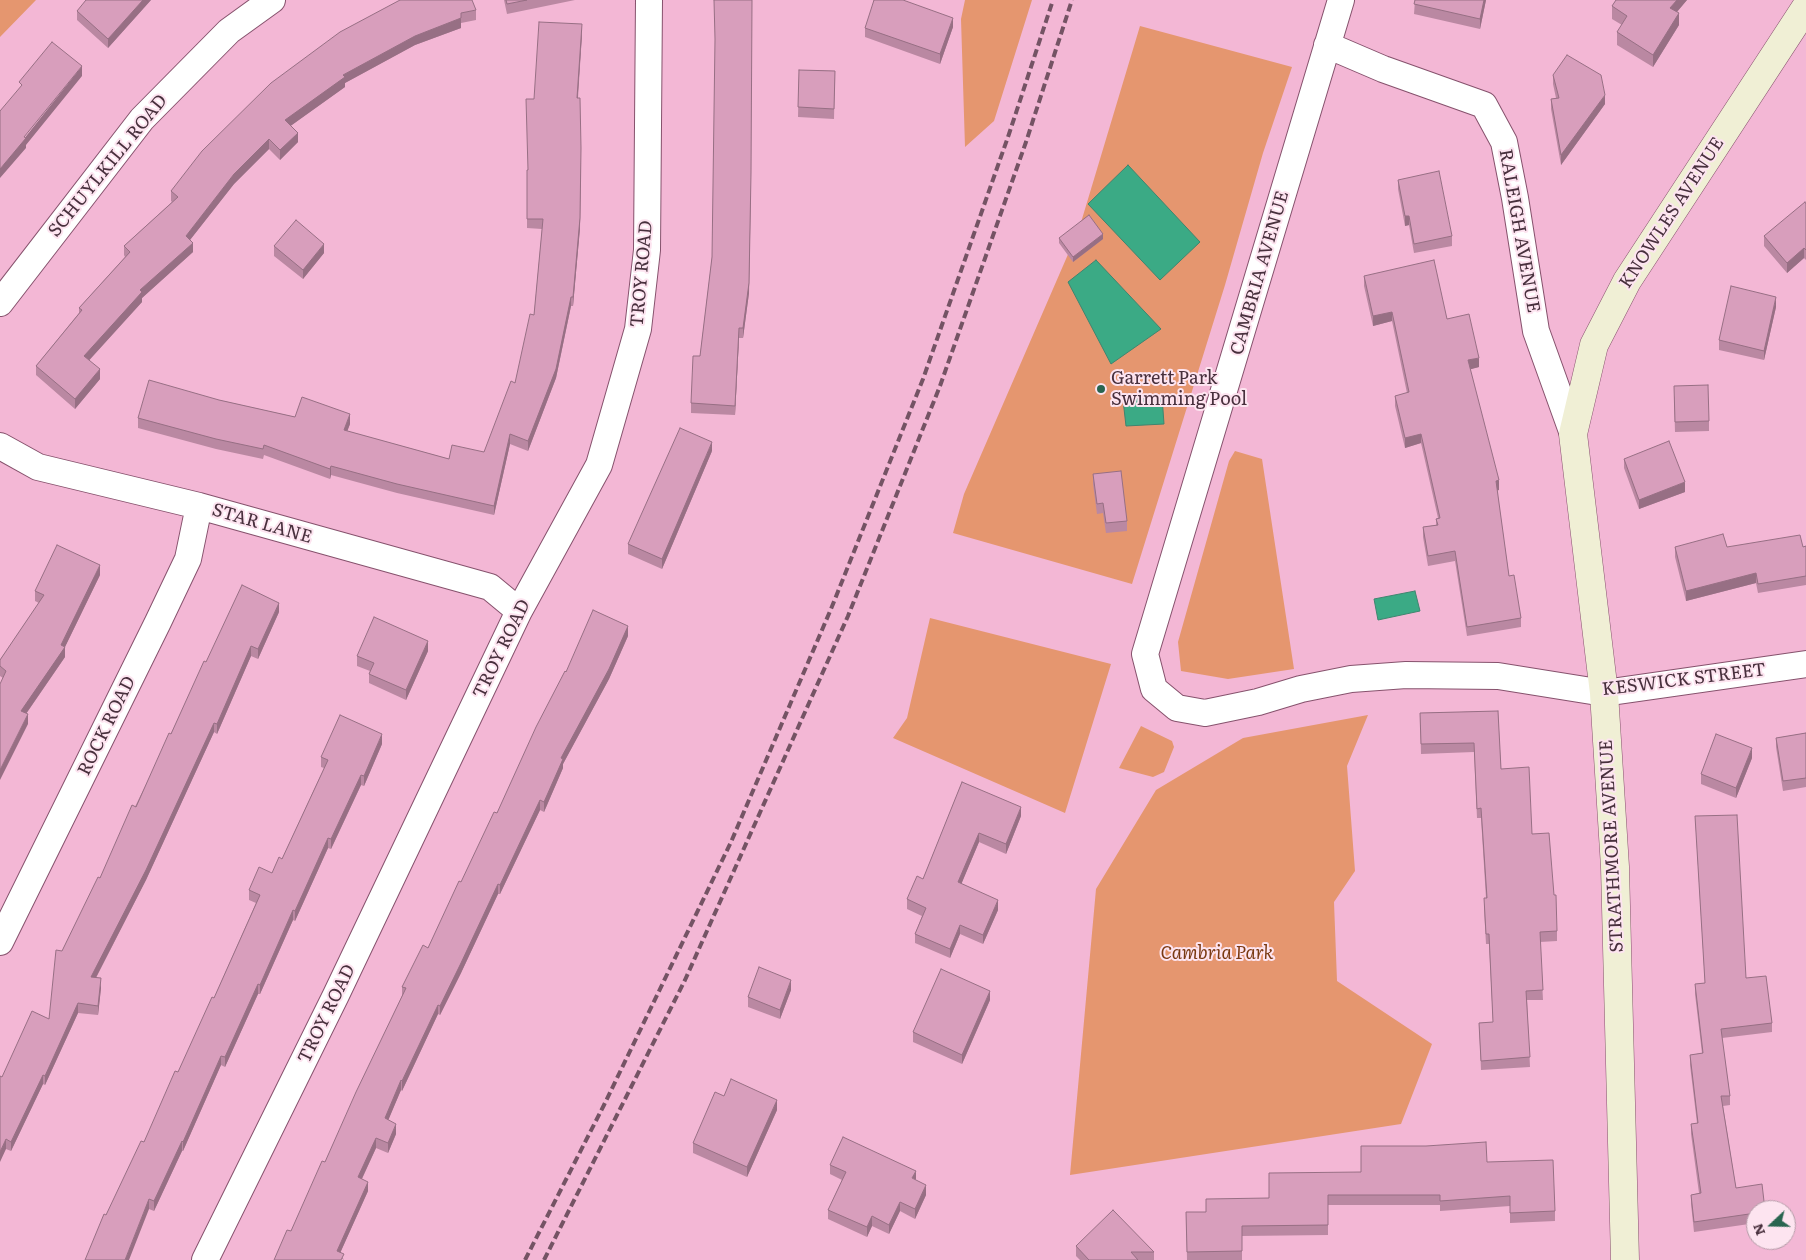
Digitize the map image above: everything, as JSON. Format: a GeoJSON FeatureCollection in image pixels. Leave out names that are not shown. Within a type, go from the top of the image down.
{"type":"FeatureCollection","features":[{"type":"Feature","properties":{"kind":"main road","name":"KNOWLES AVENUE"},"geometry":{"type":"LineString","coordinates":[[1573,434],[1594,345],[1627,281],[1806,7]]}},
{"type":"Feature","properties":{"kind":"main road","name":"STRATHMORE AVENUE"},"geometry":{"type":"LineString","coordinates":[[1573,434],[1604,693],[1615,867],[1625,1260]]}},
{"type":"Feature","properties":{"kind":"street","name":"SCHUYLKILL ROAD"},"geometry":{"type":"LineString","coordinates":[[0,303],[142,119],[229,31],[272,0]]}},
{"type":"Feature","properties":{"kind":"street","name":"TROY ROAD"},"geometry":{"type":"LineString","coordinates":[[205,1260],[336,995],[520,610],[599,465],[638,328],[648,250],[649,0]]}},
{"type":"Feature","properties":{"kind":"street","name":"CAMBRIA AVENUE"},"geometry":{"type":"LineString","coordinates":[[1154,689],[1145,654],[1341,0]]}},
{"type":"Feature","properties":{"kind":"street","name":"RALEIGH AVENUE"},"geometry":{"type":"LineString","coordinates":[[1327,46],[1383,69],[1484,105],[1504,142],[1536,331],[1573,434]]}},
{"type":"Feature","properties":{"kind":"street","name":"STAR LANE"},"geometry":{"type":"LineString","coordinates":[[0,446],[38,467],[198,506],[490,587],[520,610]]}},
{"type":"Feature","properties":{"kind":"street","name":"ROCK ROAD"},"geometry":{"type":"LineString","coordinates":[[0,942],[188,559],[198,506]]}},
{"type":"Feature","properties":{"kind":"street","name":"KESWICK STREET"},"geometry":{"type":"LineString","coordinates":[[1154,689],[1177,708],[1205,713],[1258,702],[1301,689],[1351,679],[1406,675],[1498,676],[1604,693],[1806,664]]}},
{"type":"Feature","properties":{"kind":"green space"},"geometry":{"type":"Polygon","coordinates":[[[0,0],[36,0],[0,37],[0,0]]]}},
{"type":"Feature","properties":{"kind":"green space"},"geometry":{"type":"Polygon","coordinates":[[[965,0],[1032,0],[994,121],[965,147],[961,19],[965,0]]]}},
{"type":"Feature","properties":{"kind":"green space","name":"Garrett Park Swimming Pool"},"geometry":{"type":"Polygon","coordinates":[[[1140,26],[1292,67],[1263,153],[1225,285],[1132,584],[953,533],[964,494],[1079,229],[1140,26]]]}},
{"type":"Feature","properties":{"kind":"green space"},"geometry":{"type":"Polygon","coordinates":[[[1235,451],[1262,459],[1294,669],[1228,679],[1181,671],[1178,642],[1229,461],[1235,451]]]}},
{"type":"Feature","properties":{"kind":"green space"},"geometry":{"type":"Polygon","coordinates":[[[930,618],[1111,664],[1065,813],[893,738],[907,718],[930,618]]]}},
{"type":"Feature","properties":{"kind":"green space","name":"Cambria Park"},"geometry":{"type":"Polygon","coordinates":[[[1368,715],[1347,766],[1355,871],[1334,902],[1337,981],[1432,1044],[1401,1124],[1070,1175],[1096,889],[1156,790],[1243,738],[1368,715]]]}},
{"type":"Feature","properties":{"kind":"green space"},"geometry":{"type":"Polygon","coordinates":[[[1141,726],[1172,741],[1174,747],[1164,772],[1153,777],[1119,768],[1141,726]]]}},
{"type":"Feature","properties":{"kind":"shaded area"},"geometry":{"type":"Polygon","coordinates":[[[1128,165],[1200,242],[1160,280],[1088,204],[1128,165]]]}},
{"type":"Feature","properties":{"kind":"shaded area"},"geometry":{"type":"Polygon","coordinates":[[[1096,260],[1161,329],[1111,364],[1068,282],[1096,260]]]}},
{"type":"Feature","properties":{"kind":"shaded area"},"geometry":{"type":"Polygon","coordinates":[[[1162,396],[1164,424],[1126,426],[1123,400],[1162,396]]]}},
{"type":"Feature","properties":{"kind":"shaded area"},"geometry":{"type":"Polygon","coordinates":[[[1415,591],[1420,611],[1378,620],[1374,599],[1415,591]]]}},
{"type":"Feature","properties":{"kind":"building"},"geometry":{"type":"Polygon","coordinates":[[[86,0],[143,0],[108,39],[77,11],[86,0]]]}},
{"type":"Feature","properties":{"kind":"building"},"geometry":{"type":"Polygon","coordinates":[[[400,0],[472,0],[476,10],[461,13],[461,18],[415,36],[343,75],[345,77],[285,120],[298,133],[280,150],[269,139],[234,174],[186,236],[193,243],[140,290],[142,292],[84,356],[100,369],[75,399],[36,366],[82,310],[79,308],[130,252],[124,246],[178,197],[171,191],[202,151],[271,83],[340,32],[400,0]]]}},
{"type":"Feature","properties":{"kind":"building"},"geometry":{"type":"Polygon","coordinates":[[[506,0],[527,0],[507,4],[506,0]]]}},
{"type":"Feature","properties":{"kind":"building"},"geometry":{"type":"Polygon","coordinates":[[[714,0],[752,0],[749,283],[743,328],[739,328],[735,406],[691,403],[693,356],[700,356],[712,257],[714,0]]]}},
{"type":"Feature","properties":{"kind":"building"},"geometry":{"type":"Polygon","coordinates":[[[874,0],[903,0],[953,18],[940,54],[865,28],[874,0]]]}},
{"type":"Feature","properties":{"kind":"building"},"geometry":{"type":"Polygon","coordinates":[[[1415,0],[1484,0],[1480,19],[1414,4],[1415,0]]]}},
{"type":"Feature","properties":{"kind":"building"},"geometry":{"type":"Polygon","coordinates":[[[1616,0],[1677,0],[1670,8],[1679,13],[1653,55],[1617,32],[1627,16],[1612,6],[1616,0]]]}},
{"type":"Feature","properties":{"kind":"building"},"geometry":{"type":"Polygon","coordinates":[[[539,22],[582,24],[577,98],[580,98],[580,218],[573,297],[571,297],[556,369],[528,441],[510,434],[494,506],[397,484],[331,466],[330,469],[264,445],[263,449],[216,439],[138,418],[149,380],[219,400],[295,417],[302,397],[350,414],[344,430],[449,459],[452,445],[484,452],[511,381],[515,383],[530,314],[534,315],[543,219],[527,219],[526,99],[534,99],[539,22]]]}},
{"type":"Feature","properties":{"kind":"building"},"geometry":{"type":"Polygon","coordinates":[[[52,42],[82,66],[0,169],[0,111],[22,85],[19,82],[52,42]]]}},
{"type":"Feature","properties":{"kind":"building"},"geometry":{"type":"Polygon","coordinates":[[[1567,55],[1601,75],[1605,95],[1561,155],[1551,99],[1559,98],[1553,75],[1567,55]]]}},
{"type":"Feature","properties":{"kind":"building"},"geometry":{"type":"Polygon","coordinates":[[[799,70],[835,71],[834,109],[798,107],[799,70]]]}},
{"type":"Feature","properties":{"kind":"building"},"geometry":{"type":"Polygon","coordinates":[[[1439,171],[1452,236],[1414,244],[1409,216],[1405,216],[1398,180],[1439,171]]]}},
{"type":"Feature","properties":{"kind":"building"},"geometry":{"type":"Polygon","coordinates":[[[1805,202],[1806,250],[1804,248],[1787,263],[1764,236],[1805,202]]]}},
{"type":"Feature","properties":{"kind":"building"},"geometry":{"type":"Polygon","coordinates":[[[1089,215],[1103,234],[1073,257],[1059,238],[1089,215]]]}},
{"type":"Feature","properties":{"kind":"building"},"geometry":{"type":"Polygon","coordinates":[[[296,220],[324,244],[303,270],[274,246],[296,220]]]}},
{"type":"Feature","properties":{"kind":"building"},"geometry":{"type":"Polygon","coordinates":[[[1434,260],[1447,319],[1469,314],[1479,358],[1468,360],[1499,480],[1496,481],[1509,576],[1514,575],[1521,618],[1467,627],[1455,551],[1428,556],[1423,527],[1438,525],[1436,519],[1440,518],[1421,434],[1405,438],[1395,396],[1409,392],[1392,312],[1373,316],[1364,276],[1434,260]]]}},
{"type":"Feature","properties":{"kind":"building"},"geometry":{"type":"Polygon","coordinates":[[[1731,286],[1776,297],[1764,351],[1719,340],[1731,286]]]}},
{"type":"Feature","properties":{"kind":"building"},"geometry":{"type":"Polygon","coordinates":[[[1708,385],[1709,421],[1675,422],[1674,386],[1708,385]]]}},
{"type":"Feature","properties":{"kind":"building"},"geometry":{"type":"Polygon","coordinates":[[[680,428],[712,442],[662,559],[628,544],[680,428]]]}},
{"type":"Feature","properties":{"kind":"building"},"geometry":{"type":"Polygon","coordinates":[[[1669,441],[1685,482],[1639,500],[1624,459],[1669,441]]]}},
{"type":"Feature","properties":{"kind":"building"},"geometry":{"type":"Polygon","coordinates":[[[1121,471],[1127,521],[1106,523],[1103,503],[1097,504],[1093,474],[1121,471]]]}},
{"type":"Feature","properties":{"kind":"building"},"geometry":{"type":"Polygon","coordinates":[[[1723,534],[1727,547],[1800,535],[1803,547],[1806,546],[1806,576],[1758,584],[1756,573],[1686,591],[1675,547],[1723,534]]]}},
{"type":"Feature","properties":{"kind":"building"},"geometry":{"type":"Polygon","coordinates":[[[57,545],[100,565],[61,645],[65,647],[21,711],[28,714],[0,770],[0,684],[6,671],[0,666],[0,660],[44,595],[35,591],[57,545]]]}},
{"type":"Feature","properties":{"kind":"building"},"geometry":{"type":"Polygon","coordinates":[[[242,585],[279,603],[258,649],[251,646],[217,724],[214,723],[146,870],[91,977],[101,978],[98,1006],[78,1003],[45,1076],[43,1075],[11,1142],[6,1139],[0,1152],[0,1076],[2,1077],[32,1011],[49,1019],[56,950],[62,951],[98,877],[100,878],[132,805],[136,807],[169,733],[171,734],[204,661],[206,662],[242,585]]]}},
{"type":"Feature","properties":{"kind":"building"},"geometry":{"type":"Polygon","coordinates":[[[593,610],[628,626],[609,669],[561,758],[563,759],[544,802],[540,800],[440,1006],[438,1005],[401,1080],[385,1118],[396,1124],[388,1143],[376,1138],[358,1177],[368,1182],[337,1251],[344,1254],[341,1260],[274,1260],[287,1230],[291,1231],[322,1161],[325,1162],[406,988],[402,987],[423,945],[428,948],[494,812],[497,813],[536,727],[566,672],[593,610]]]}},
{"type":"Feature","properties":{"kind":"building"},"geometry":{"type":"Polygon","coordinates":[[[374,617],[428,641],[406,690],[369,674],[374,663],[357,656],[374,617]]]}},
{"type":"Feature","properties":{"kind":"building"},"geometry":{"type":"Polygon","coordinates":[[[1498,711],[1501,769],[1529,767],[1532,834],[1549,833],[1554,895],[1556,895],[1557,931],[1540,932],[1543,990],[1526,991],[1530,1057],[1481,1061],[1479,1023],[1493,1022],[1489,934],[1486,934],[1484,898],[1487,898],[1481,808],[1477,809],[1474,743],[1421,744],[1420,713],[1498,711]]]}},
{"type":"Feature","properties":{"kind":"building"},"geometry":{"type":"Polygon","coordinates":[[[340,715],[382,734],[364,776],[361,775],[331,839],[328,838],[225,1057],[221,1056],[183,1142],[154,1201],[149,1199],[125,1260],[85,1260],[104,1214],[106,1215],[141,1141],[144,1142],[175,1071],[178,1072],[212,997],[214,998],[260,895],[249,890],[259,867],[272,873],[279,857],[282,859],[328,760],[321,757],[340,715]]]}},
{"type":"Feature","properties":{"kind":"building"},"geometry":{"type":"Polygon","coordinates":[[[1806,733],[1806,778],[1783,781],[1776,738],[1806,733]]]}},
{"type":"Feature","properties":{"kind":"building"},"geometry":{"type":"Polygon","coordinates":[[[1716,734],[1752,748],[1736,788],[1701,774],[1716,734]]]}},
{"type":"Feature","properties":{"kind":"building"},"geometry":{"type":"Polygon","coordinates":[[[962,782],[1021,807],[1006,844],[979,833],[958,882],[998,900],[983,935],[960,925],[950,949],[915,934],[926,908],[907,899],[917,876],[923,879],[962,782]]]}},
{"type":"Feature","properties":{"kind":"building"},"geometry":{"type":"Polygon","coordinates":[[[1737,815],[1746,978],[1766,976],[1772,1023],[1721,1029],[1730,1096],[1721,1096],[1736,1188],[1762,1184],[1764,1200],[1746,1200],[1746,1214],[1694,1222],[1691,1195],[1701,1193],[1691,1124],[1698,1123],[1690,1055],[1703,1053],[1695,984],[1705,983],[1695,816],[1737,815]]]}},
{"type":"Feature","properties":{"kind":"building"},"geometry":{"type":"Polygon","coordinates":[[[759,967],[791,980],[780,1010],[748,997],[759,967]]]}},
{"type":"Feature","properties":{"kind":"building"},"geometry":{"type":"Polygon","coordinates":[[[941,969],[990,991],[962,1055],[913,1032],[941,969]]]}},
{"type":"Feature","properties":{"kind":"building"},"geometry":{"type":"Polygon","coordinates":[[[731,1079],[777,1100],[747,1167],[693,1143],[715,1092],[724,1096],[731,1079]]]}},
{"type":"Feature","properties":{"kind":"building"},"geometry":{"type":"Polygon","coordinates":[[[843,1137],[916,1171],[912,1178],[926,1185],[915,1209],[900,1202],[889,1225],[872,1216],[867,1227],[828,1210],[846,1172],[830,1165],[843,1137]]]}},
{"type":"Feature","properties":{"kind":"building"},"geometry":{"type":"Polygon","coordinates":[[[1486,1142],[1487,1162],[1553,1160],[1555,1211],[1510,1213],[1510,1196],[1440,1201],[1440,1195],[1328,1195],[1328,1225],[1242,1226],[1242,1251],[1187,1252],[1186,1212],[1206,1212],[1206,1199],[1269,1198],[1269,1173],[1361,1172],[1361,1146],[1426,1146],[1486,1142]]]}},
{"type":"Feature","properties":{"kind":"building"},"geometry":{"type":"Polygon","coordinates":[[[1113,1210],[1154,1252],[1131,1252],[1138,1260],[1089,1260],[1076,1246],[1113,1210]]]}},
{"type":"Feature","properties":{"kind":"railway"},"geometry":{"type":"LineString","coordinates":[[525,1260],[604,1105],[731,842],[831,609],[923,379],[1009,134],[1053,0]]}},
{"type":"Feature","properties":{"kind":"railway"},"geometry":{"type":"LineString","coordinates":[[544,1260],[685,980],[848,616],[940,386],[1026,142],[1072,0]]}},
{"type":"Feature","properties":{"kind":"place","name":"Garrett Park Swimming Pool"},"geometry":{"type":"Point","coordinates":[1101,389]}}]}
